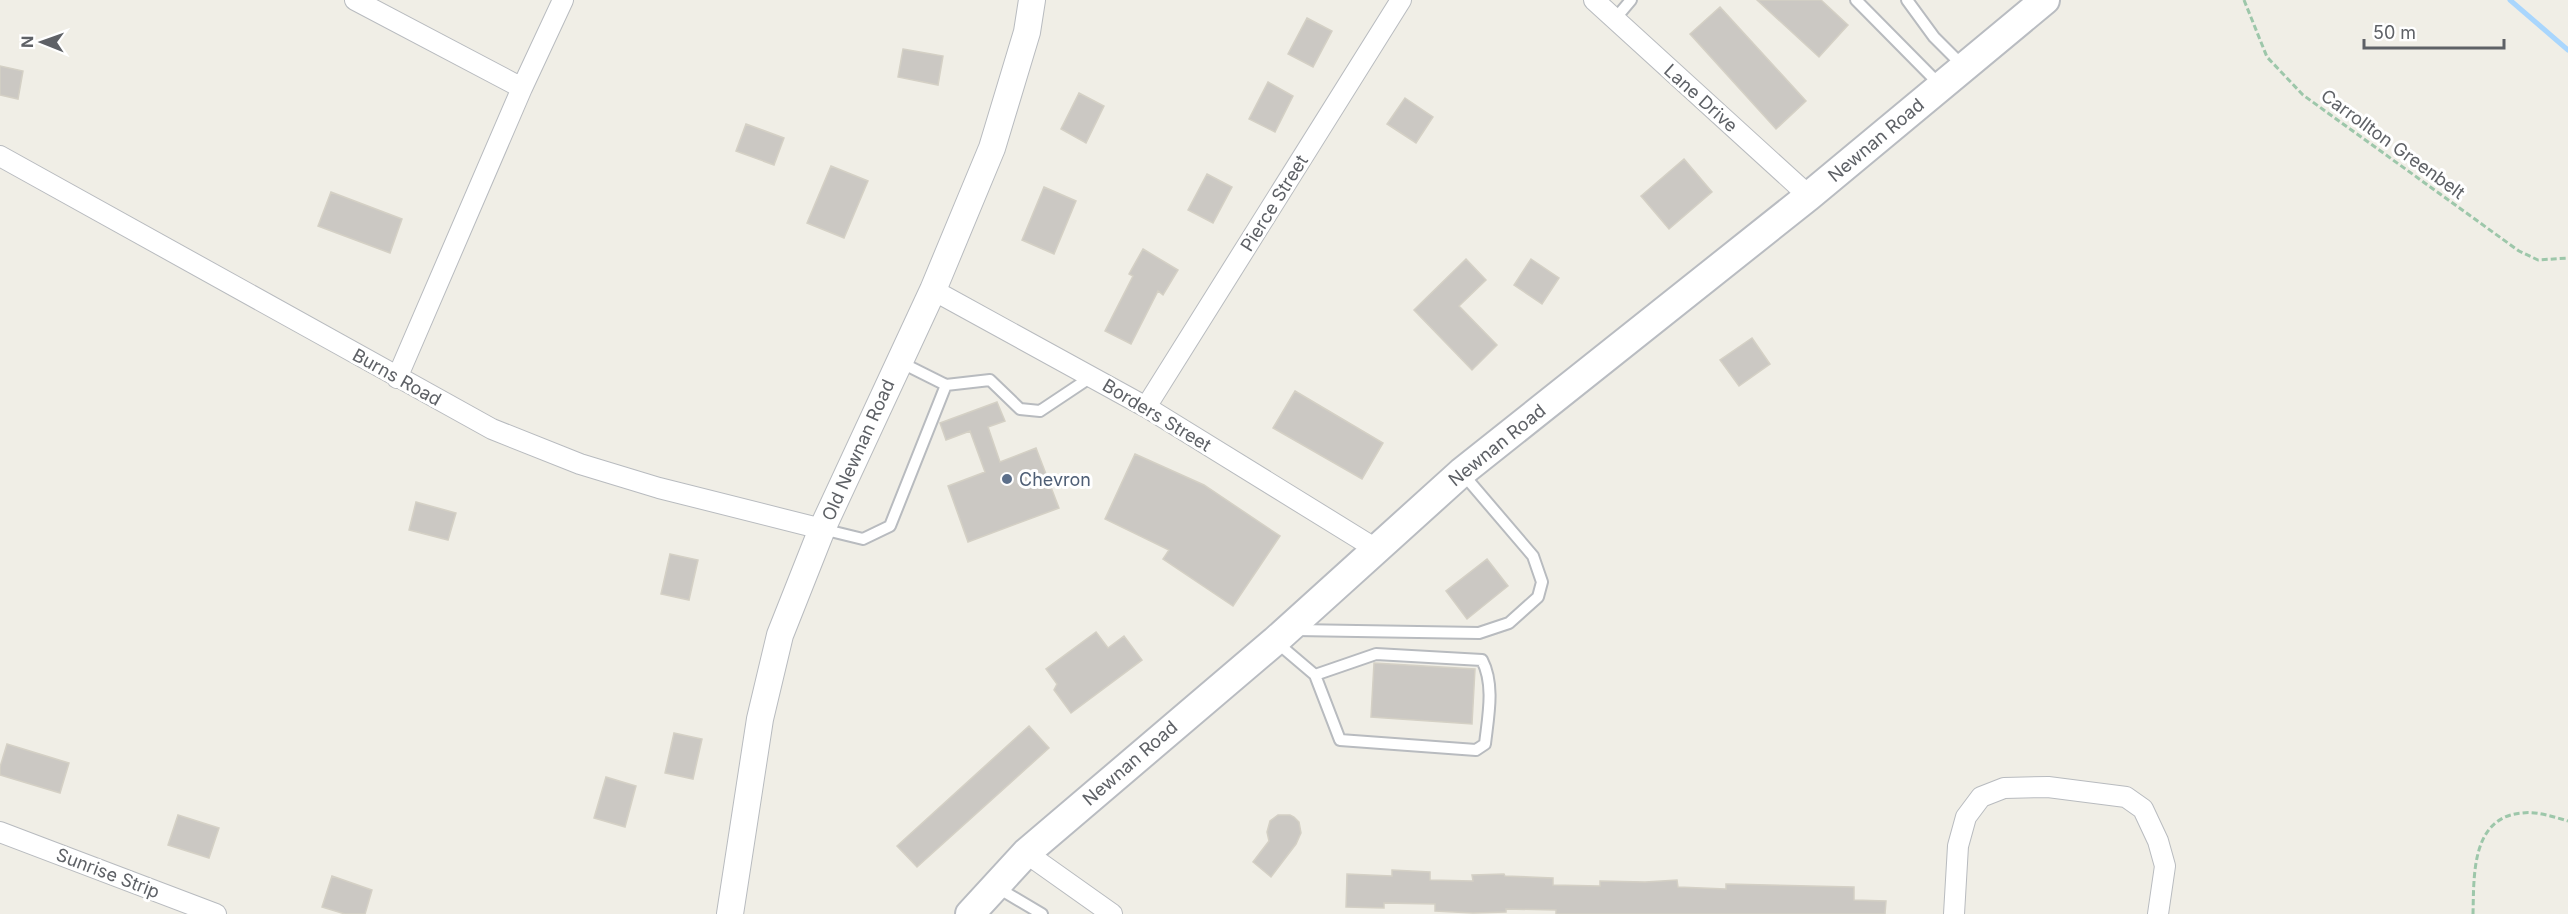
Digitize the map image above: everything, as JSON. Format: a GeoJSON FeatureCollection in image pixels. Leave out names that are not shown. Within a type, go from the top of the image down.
{"type":"FeatureCollection","features":[{"type":"Feature","properties":{"kind":"main road","name":"Newnan Road"},"geometry":{"type":"LineString","coordinates":[[970,914],[1026,853],[1281,635],[1461,472],[1809,196],[1964,68],[2035,3]]}},
{"type":"Feature","properties":{"kind":"street"},"geometry":{"type":"LineString","coordinates":[[356,0],[522,88]]}},
{"type":"Feature","properties":{"kind":"street"},"geometry":{"type":"LineString","coordinates":[[398,378],[522,88],[563,0]]}},
{"type":"Feature","properties":{"kind":"street","name":"Old Newnan Road"},"geometry":{"type":"LineString","coordinates":[[730,914],[760,719],[780,635],[822,529],[898,361],[933,290],[992,148],[1027,32],[1032,0]]}},
{"type":"Feature","properties":{"kind":"street","name":"Pierce Street"},"geometry":{"type":"LineString","coordinates":[[1146,407],[1401,0]]}},
{"type":"Feature","properties":{"kind":"street","name":"Lane Drive"},"geometry":{"type":"LineString","coordinates":[[1594,0],[1809,196]]}},
{"type":"Feature","properties":{"kind":"street","name":"Burns Road"},"geometry":{"type":"LineString","coordinates":[[0,156],[492,429],[580,464],[659,488],[822,529]]}},
{"type":"Feature","properties":{"kind":"street","name":"Borders Street"},"geometry":{"type":"LineString","coordinates":[[933,290],[1146,407],[1376,549]]}},
{"type":"Feature","properties":{"kind":"street"},"geometry":{"type":"LineString","coordinates":[[1954,914],[1958,846],[1966,817],[1981,797],[2004,788],[2048,787],[2126,797],[2143,809],[2158,841],[2165,866],[2158,914]]}},
{"type":"Feature","properties":{"kind":"street","name":"Sunrise Strip"},"geometry":{"type":"LineString","coordinates":[[0,832],[216,914]]}},
{"type":"Feature","properties":{"kind":"street"},"geometry":{"type":"LineString","coordinates":[[1026,853],[1089,900],[1112,914]]}},
{"type":"Feature","properties":{"kind":"lane"},"geometry":{"type":"LineString","coordinates":[[1615,19],[1631,0]]}},
{"type":"Feature","properties":{"kind":"lane"},"geometry":{"type":"LineString","coordinates":[[1856,0],[1941,86]]}},
{"type":"Feature","properties":{"kind":"lane"},"geometry":{"type":"LineString","coordinates":[[1907,0],[1934,37],[1964,68]]}},
{"type":"Feature","properties":{"kind":"lane"},"geometry":{"type":"LineString","coordinates":[[898,361],[946,384],[990,380],[1020,409],[1040,411],[1091,377]]}},
{"type":"Feature","properties":{"kind":"lane"},"geometry":{"type":"LineString","coordinates":[[822,529],[863,539],[890,526],[946,384]]}},
{"type":"Feature","properties":{"kind":"lane"},"geometry":{"type":"LineString","coordinates":[[1281,635],[1479,633],[1509,623],[1538,597],[1542,582],[1533,556],[1461,472]]}},
{"type":"Feature","properties":{"kind":"lane"},"geometry":{"type":"LineString","coordinates":[[1281,635],[1314,675],[1340,740],[1476,750],[1485,744],[1490,707],[1488,672],[1482,660],[1376,654],[1314,675]]}},
{"type":"Feature","properties":{"kind":"lane"},"geometry":{"type":"LineString","coordinates":[[995,886],[1042,914]]}},
{"type":"Feature","properties":{"kind":"path","name":"Carrollton Greenbelt"},"geometry":{"type":"LineString","coordinates":[[2244,0],[2267,57],[2303,95],[2519,251],[2538,260],[2568,258]]}},
{"type":"Feature","properties":{"kind":"path"},"geometry":{"type":"LineString","coordinates":[[2473,914],[2476,857],[2484,837],[2494,825],[2506,817],[2523,812],[2568,820]]}},
{"type":"Feature","properties":{"kind":"building"},"geometry":{"type":"Polygon","coordinates":[[[1757,0],[1821,0],[1848,25],[1819,57],[1757,0]]]}},
{"type":"Feature","properties":{"kind":"building"},"geometry":{"type":"Polygon","coordinates":[[[1720,7],[1806,101],[1776,129],[1690,34],[1720,7]]]}},
{"type":"Feature","properties":{"kind":"building"},"geometry":{"type":"Polygon","coordinates":[[[1307,18],[1332,31],[1313,67],[1288,54],[1307,18]]]}},
{"type":"Feature","properties":{"kind":"building"},"geometry":{"type":"Polygon","coordinates":[[[903,49],[943,56],[938,85],[898,77],[903,49]]]}},
{"type":"Feature","properties":{"kind":"building"},"geometry":{"type":"Polygon","coordinates":[[[0,66],[23,71],[18,99],[0,95],[0,66]]]}},
{"type":"Feature","properties":{"kind":"building"},"geometry":{"type":"Polygon","coordinates":[[[1268,82],[1293,96],[1275,132],[1249,119],[1268,82]]]}},
{"type":"Feature","properties":{"kind":"building"},"geometry":{"type":"Polygon","coordinates":[[[1079,93],[1104,106],[1086,143],[1061,129],[1079,93]]]}},
{"type":"Feature","properties":{"kind":"building"},"geometry":{"type":"Polygon","coordinates":[[[1405,98],[1433,117],[1416,143],[1387,124],[1405,98]]]}},
{"type":"Feature","properties":{"kind":"building"},"geometry":{"type":"Polygon","coordinates":[[[746,124],[784,138],[774,165],[736,151],[746,124]]]}},
{"type":"Feature","properties":{"kind":"building"},"geometry":{"type":"Polygon","coordinates":[[[1684,159],[1712,192],[1669,229],[1641,196],[1684,159]]]}},
{"type":"Feature","properties":{"kind":"building"},"geometry":{"type":"Polygon","coordinates":[[[831,166],[868,181],[844,238],[807,223],[831,166]]]}},
{"type":"Feature","properties":{"kind":"building"},"geometry":{"type":"Polygon","coordinates":[[[1207,174],[1232,187],[1213,223],[1188,210],[1207,174]]]}},
{"type":"Feature","properties":{"kind":"building"},"geometry":{"type":"Polygon","coordinates":[[[1044,187],[1076,201],[1054,254],[1022,240],[1044,187]]]}},
{"type":"Feature","properties":{"kind":"building"},"geometry":{"type":"Polygon","coordinates":[[[331,192],[402,219],[390,253],[318,226],[331,192]]]}},
{"type":"Feature","properties":{"kind":"building"},"geometry":{"type":"Polygon","coordinates":[[[1143,249],[1178,270],[1163,295],[1158,291],[1131,344],[1105,331],[1133,276],[1129,274],[1143,249]]]}},
{"type":"Feature","properties":{"kind":"building"},"geometry":{"type":"Polygon","coordinates":[[[1466,259],[1486,280],[1459,306],[1497,345],[1472,370],[1414,310],[1466,259]]]}},
{"type":"Feature","properties":{"kind":"building"},"geometry":{"type":"Polygon","coordinates":[[[1531,259],[1559,278],[1542,304],[1514,285],[1531,259]]]}},
{"type":"Feature","properties":{"kind":"building"},"geometry":{"type":"Polygon","coordinates":[[[1752,338],[1770,364],[1739,386],[1720,360],[1752,338]]]}},
{"type":"Feature","properties":{"kind":"building"},"geometry":{"type":"Polygon","coordinates":[[[1295,391],[1383,443],[1362,479],[1273,428],[1295,391]]]}},
{"type":"Feature","properties":{"kind":"building","name":"Chevron"},"geometry":{"type":"Polygon","coordinates":[[[997,402],[1005,421],[988,427],[1000,462],[1036,448],[1059,508],[968,542],[948,486],[985,472],[970,431],[946,440],[940,423],[997,402]]]}},
{"type":"Feature","properties":{"kind":"building"},"geometry":{"type":"Polygon","coordinates":[[[1135,454],[1204,485],[1280,536],[1233,606],[1163,559],[1169,550],[1105,519],[1135,454]]]}},
{"type":"Feature","properties":{"kind":"building"},"geometry":{"type":"Polygon","coordinates":[[[416,502],[456,513],[448,540],[409,530],[416,502]]]}},
{"type":"Feature","properties":{"kind":"building"},"geometry":{"type":"Polygon","coordinates":[[[670,554],[698,560],[689,600],[661,594],[670,554]]]}},
{"type":"Feature","properties":{"kind":"building"},"geometry":{"type":"Polygon","coordinates":[[[1487,559],[1508,586],[1467,619],[1446,591],[1487,559]]]}},
{"type":"Feature","properties":{"kind":"building"},"geometry":{"type":"Polygon","coordinates":[[[1096,632],[1108,648],[1124,636],[1142,660],[1071,713],[1054,690],[1057,684],[1046,669],[1096,632]]]}},
{"type":"Feature","properties":{"kind":"building"},"geometry":{"type":"Polygon","coordinates":[[[1374,663],[1475,669],[1472,724],[1371,717],[1374,663]]]}},
{"type":"Feature","properties":{"kind":"building"},"geometry":{"type":"Polygon","coordinates":[[[1029,726],[1049,748],[917,867],[897,846],[1029,726]]]}},
{"type":"Feature","properties":{"kind":"building"},"geometry":{"type":"Polygon","coordinates":[[[674,733],[702,739],[693,779],[665,773],[674,733]]]}},
{"type":"Feature","properties":{"kind":"building"},"geometry":{"type":"Polygon","coordinates":[[[7,744],[69,763],[60,793],[0,775],[7,744]]]}},
{"type":"Feature","properties":{"kind":"building"},"geometry":{"type":"Polygon","coordinates":[[[606,777],[636,786],[625,827],[594,818],[606,777]]]}},
{"type":"Feature","properties":{"kind":"building"},"geometry":{"type":"Polygon","coordinates":[[[178,815],[219,828],[209,858],[168,845],[178,815]]]}},
{"type":"Feature","properties":{"kind":"building"},"geometry":{"type":"Polygon","coordinates":[[[1278,815],[1294,817],[1299,822],[1301,833],[1296,844],[1271,877],[1253,862],[1269,841],[1267,832],[1270,821],[1278,815]]]}},
{"type":"Feature","properties":{"kind":"building"},"geometry":{"type":"Polygon","coordinates":[[[1392,870],[1430,872],[1430,880],[1473,881],[1472,875],[1504,874],[1505,876],[1553,878],[1553,885],[1600,886],[1600,881],[1677,880],[1678,887],[1726,889],[1726,884],[1854,887],[1854,900],[1886,901],[1885,914],[1556,914],[1556,910],[1506,909],[1506,912],[1473,913],[1435,911],[1435,904],[1384,903],[1384,908],[1346,907],[1347,874],[1392,876],[1392,870]]]}},
{"type":"Feature","properties":{"kind":"building"},"geometry":{"type":"Polygon","coordinates":[[[332,876],[372,890],[365,914],[345,914],[322,907],[332,876]]]}},
{"type":"Feature","properties":{"kind":"waterway"},"geometry":{"type":"LineString","coordinates":[[2510,0],[2568,50]]}},
{"type":"Feature","properties":{"kind":"place","name":"Chevron"},"geometry":{"type":"Point","coordinates":[1007,479]}}]}
